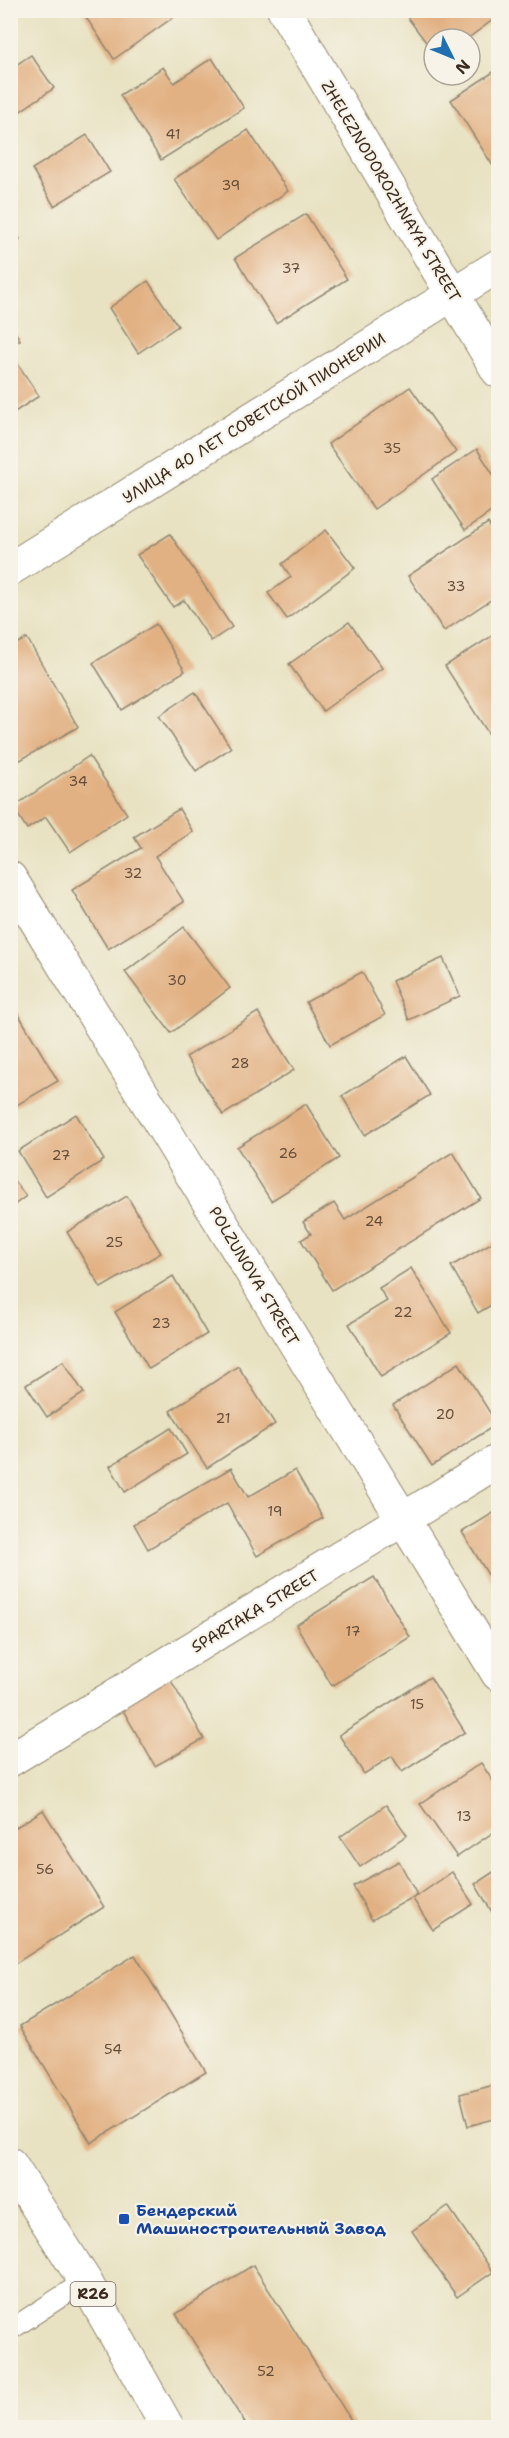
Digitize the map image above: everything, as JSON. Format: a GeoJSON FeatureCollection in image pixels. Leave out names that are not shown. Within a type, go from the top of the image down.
{"type":"FeatureCollection","features":[{"type":"Feature","properties":{"kind":"street","name":"ZHELEZNODOROZHNAYA STREET"},"geometry":{"type":"LineString","coordinates":[[284,10],[498,371]]}},
{"type":"Feature","properties":{"kind":"street","name":"УЛИЦА 40 ЛЕТ СОВЕТСКОЙ ПИОНЕРИИ"},"geometry":{"type":"LineString","coordinates":[[10,569],[498,266]]}},
{"type":"Feature","properties":{"kind":"street","name":"POLZUNOVA STREET"},"geometry":{"type":"LineString","coordinates":[[10,878],[498,1674]]}},
{"type":"Feature","properties":{"kind":"street","name":"SPARTAKA STREET"},"geometry":{"type":"LineString","coordinates":[[10,1760],[498,1461]]}},
{"type":"Feature","properties":{"kind":"street","name":"R26"},"geometry":{"type":"LineString","coordinates":[[10,2164],[85,2281],[168,2427]]}},
{"type":"Feature","properties":{"kind":"lane"},"geometry":{"type":"LineString","coordinates":[[10,2330],[85,2281]]}},
{"type":"Feature","properties":{"kind":"building"},"geometry":{"type":"Polygon","coordinates":[[[81,10],[171,10],[175,16],[114,59],[81,10]]]}},
{"type":"Feature","properties":{"kind":"building"},"geometry":{"type":"Polygon","coordinates":[[[402,10],[494,10],[498,16],[482,28],[422,27],[422,37],[402,10]]]}},
{"type":"Feature","properties":{"kind":"building"},"geometry":{"type":"Polygon","coordinates":[[[31,55],[54,88],[10,118],[10,69],[31,55]]]}},
{"type":"Feature","properties":{"kind":"building"},"geometry":{"type":"Polygon","coordinates":[[[212,58],[244,108],[161,160],[120,95],[163,67],[174,83],[212,58]]]}},
{"type":"Feature","properties":{"kind":"building"},"geometry":{"type":"Polygon","coordinates":[[[498,69],[498,162],[493,166],[451,100],[471,87],[482,87],[482,80],[498,69]]]}},
{"type":"Feature","properties":{"kind":"building"},"geometry":{"type":"Polygon","coordinates":[[[248,130],[288,191],[216,240],[174,179],[248,130]]]}},
{"type":"Feature","properties":{"kind":"building"},"geometry":{"type":"Polygon","coordinates":[[[87,135],[110,172],[54,206],[32,169],[87,135]]]}},
{"type":"Feature","properties":{"kind":"building"},"geometry":{"type":"Polygon","coordinates":[[[306,214],[347,279],[276,323],[235,258],[306,214]]]}},
{"type":"Feature","properties":{"kind":"building"},"geometry":{"type":"Polygon","coordinates":[[[10,225],[20,239],[10,245],[10,225]]]}},
{"type":"Feature","properties":{"kind":"building"},"geometry":{"type":"Polygon","coordinates":[[[148,281],[178,326],[138,353],[109,308],[148,281]]]}},
{"type":"Feature","properties":{"kind":"building"},"geometry":{"type":"Polygon","coordinates":[[[10,324],[20,340],[10,346],[10,324]]]}},
{"type":"Feature","properties":{"kind":"building"},"geometry":{"type":"Polygon","coordinates":[[[13,357],[39,396],[10,415],[10,359],[13,357]]]}},
{"type":"Feature","properties":{"kind":"building"},"geometry":{"type":"Polygon","coordinates":[[[410,387],[456,452],[374,509],[328,444],[410,387]]]}},
{"type":"Feature","properties":{"kind":"building"},"geometry":{"type":"Polygon","coordinates":[[[477,449],[498,482],[498,507],[465,530],[432,479],[477,449]]]}},
{"type":"Feature","properties":{"kind":"building"},"geometry":{"type":"Polygon","coordinates":[[[488,523],[498,539],[498,595],[444,631],[408,576],[488,523]]]}},
{"type":"Feature","properties":{"kind":"building"},"geometry":{"type":"Polygon","coordinates":[[[326,530],[355,568],[287,619],[268,593],[291,577],[282,564],[326,530]]]}},
{"type":"Feature","properties":{"kind":"building"},"geometry":{"type":"Polygon","coordinates":[[[170,534],[232,627],[211,641],[184,600],[173,607],[137,555],[170,534]]]}},
{"type":"Feature","properties":{"kind":"building"},"geometry":{"type":"Polygon","coordinates":[[[349,622],[382,668],[323,711],[289,664],[349,622]]]}},
{"type":"Feature","properties":{"kind":"building"},"geometry":{"type":"Polygon","coordinates":[[[156,624],[185,671],[122,710],[93,663],[156,624]]]}},
{"type":"Feature","properties":{"kind":"building"},"geometry":{"type":"Polygon","coordinates":[[[498,632],[498,726],[488,733],[445,666],[498,632]]]}},
{"type":"Feature","properties":{"kind":"building"},"geometry":{"type":"Polygon","coordinates":[[[27,638],[78,727],[10,766],[10,647],[27,638]]]}},
{"type":"Feature","properties":{"kind":"building"},"geometry":{"type":"Polygon","coordinates":[[[195,692],[231,748],[196,771],[159,716],[195,692]]]}},
{"type":"Feature","properties":{"kind":"building"},"geometry":{"type":"Polygon","coordinates":[[[89,756],[127,814],[70,852],[46,817],[27,829],[13,807],[89,756]]]}},
{"type":"Feature","properties":{"kind":"building"},"geometry":{"type":"Polygon","coordinates":[[[179,809],[193,832],[155,856],[184,902],[108,949],[72,890],[141,848],[134,837],[179,809]]]}},
{"type":"Feature","properties":{"kind":"building"},"geometry":{"type":"Polygon","coordinates":[[[184,927],[230,988],[171,1033],[125,972],[184,927]]]}},
{"type":"Feature","properties":{"kind":"building"},"geometry":{"type":"Polygon","coordinates":[[[443,958],[460,996],[409,1020],[392,981],[443,958]]]}},
{"type":"Feature","properties":{"kind":"building"},"geometry":{"type":"Polygon","coordinates":[[[362,972],[385,1015],[330,1045],[306,1002],[362,972]]]}},
{"type":"Feature","properties":{"kind":"building"},"geometry":{"type":"Polygon","coordinates":[[[16,1010],[58,1081],[10,1109],[10,1013],[16,1010]]]}},
{"type":"Feature","properties":{"kind":"building"},"geometry":{"type":"Polygon","coordinates":[[[258,1012],[294,1070],[223,1115],[186,1057],[258,1012]]]}},
{"type":"Feature","properties":{"kind":"building"},"geometry":{"type":"Polygon","coordinates":[[[406,1056],[430,1095],[365,1135],[342,1096],[406,1056]]]}},
{"type":"Feature","properties":{"kind":"building"},"geometry":{"type":"Polygon","coordinates":[[[306,1104],[339,1158],[271,1201],[237,1147],[306,1104]]]}},
{"type":"Feature","properties":{"kind":"building"},"geometry":{"type":"Polygon","coordinates":[[[76,1114],[104,1160],[46,1197],[18,1151],[76,1114]]]}},
{"type":"Feature","properties":{"kind":"building"},"geometry":{"type":"Polygon","coordinates":[[[453,1152],[481,1198],[332,1290],[301,1240],[311,1234],[303,1222],[334,1203],[345,1220],[453,1152]]]}},
{"type":"Feature","properties":{"kind":"building"},"geometry":{"type":"Polygon","coordinates":[[[10,1176],[26,1196],[10,1208],[10,1176]]]}},
{"type":"Feature","properties":{"kind":"building"},"geometry":{"type":"Polygon","coordinates":[[[127,1196],[161,1253],[101,1288],[67,1232],[127,1196]]]}},
{"type":"Feature","properties":{"kind":"building"},"geometry":{"type":"Polygon","coordinates":[[[498,1239],[498,1301],[478,1313],[451,1266],[498,1239]]]}},
{"type":"Feature","properties":{"kind":"building"},"geometry":{"type":"Polygon","coordinates":[[[411,1268],[451,1333],[381,1377],[349,1324],[387,1301],[379,1288],[411,1268]]]}},
{"type":"Feature","properties":{"kind":"building"},"geometry":{"type":"Polygon","coordinates":[[[173,1276],[207,1334],[149,1369],[115,1312],[173,1276]]]}},
{"type":"Feature","properties":{"kind":"building"},"geometry":{"type":"Polygon","coordinates":[[[63,1361],[84,1393],[47,1417],[26,1385],[63,1361]]]}},
{"type":"Feature","properties":{"kind":"building"},"geometry":{"type":"Polygon","coordinates":[[[459,1363],[497,1424],[432,1466],[393,1405],[459,1363]]]}},
{"type":"Feature","properties":{"kind":"building"},"geometry":{"type":"Polygon","coordinates":[[[238,1366],[275,1424],[207,1468],[170,1411],[238,1366]]]}},
{"type":"Feature","properties":{"kind":"building"},"geometry":{"type":"Polygon","coordinates":[[[171,1428],[187,1454],[125,1492],[110,1466],[171,1428]]]}},
{"type":"Feature","properties":{"kind":"building"},"geometry":{"type":"Polygon","coordinates":[[[231,1468],[248,1497],[295,1470],[323,1518],[257,1556],[227,1503],[148,1549],[134,1524],[231,1468]]]}},
{"type":"Feature","properties":{"kind":"building"},"geometry":{"type":"Polygon","coordinates":[[[498,1510],[498,1591],[462,1532],[498,1510]]]}},
{"type":"Feature","properties":{"kind":"building"},"geometry":{"type":"Polygon","coordinates":[[[374,1577],[410,1637],[332,1686],[296,1625],[374,1577]]]}},
{"type":"Feature","properties":{"kind":"building"},"geometry":{"type":"Polygon","coordinates":[[[165,1670],[204,1739],[155,1766],[116,1698],[165,1670]]]}},
{"type":"Feature","properties":{"kind":"building"},"geometry":{"type":"Polygon","coordinates":[[[430,1677],[465,1732],[402,1772],[392,1756],[364,1774],[339,1735],[430,1677]]]}},
{"type":"Feature","properties":{"kind":"building"},"geometry":{"type":"Polygon","coordinates":[[[481,1763],[498,1789],[498,1829],[457,1857],[420,1804],[481,1763]]]}},
{"type":"Feature","properties":{"kind":"building"},"geometry":{"type":"Polygon","coordinates":[[[386,1805],[407,1835],[360,1867],[340,1837],[386,1805]]]}},
{"type":"Feature","properties":{"kind":"building"},"geometry":{"type":"Polygon","coordinates":[[[43,1810],[104,1907],[10,1967],[10,1831],[43,1810]]]}},
{"type":"Feature","properties":{"kind":"building"},"geometry":{"type":"Polygon","coordinates":[[[399,1861],[417,1895],[372,1920],[353,1886],[399,1861]]]}},
{"type":"Feature","properties":{"kind":"building"},"geometry":{"type":"Polygon","coordinates":[[[498,1869],[498,1922],[475,1884],[498,1869]]]}},
{"type":"Feature","properties":{"kind":"building"},"geometry":{"type":"Polygon","coordinates":[[[452,1872],[473,1904],[433,1930],[413,1899],[452,1872]]]}},
{"type":"Feature","properties":{"kind":"building"},"geometry":{"type":"Polygon","coordinates":[[[135,1955],[206,2072],[91,2143],[20,2026],[135,1955]]]}},
{"type":"Feature","properties":{"kind":"building"},"geometry":{"type":"Polygon","coordinates":[[[498,2084],[498,2118],[468,2126],[460,2094],[498,2084]]]}},
{"type":"Feature","properties":{"kind":"building"},"geometry":{"type":"Polygon","coordinates":[[[448,2206],[493,2272],[457,2297],[412,2231],[448,2206]]]}},
{"type":"Feature","properties":{"kind":"building"},"geometry":{"type":"Polygon","coordinates":[[[253,2265],[356,2428],[248,2428],[176,2314],[253,2265]]]}},
{"type":"Feature","properties":{"kind":"place","name":"Бендерский Машиностроительный Завод"},"geometry":{"type":"Point","coordinates":[124,2219]}}]}
